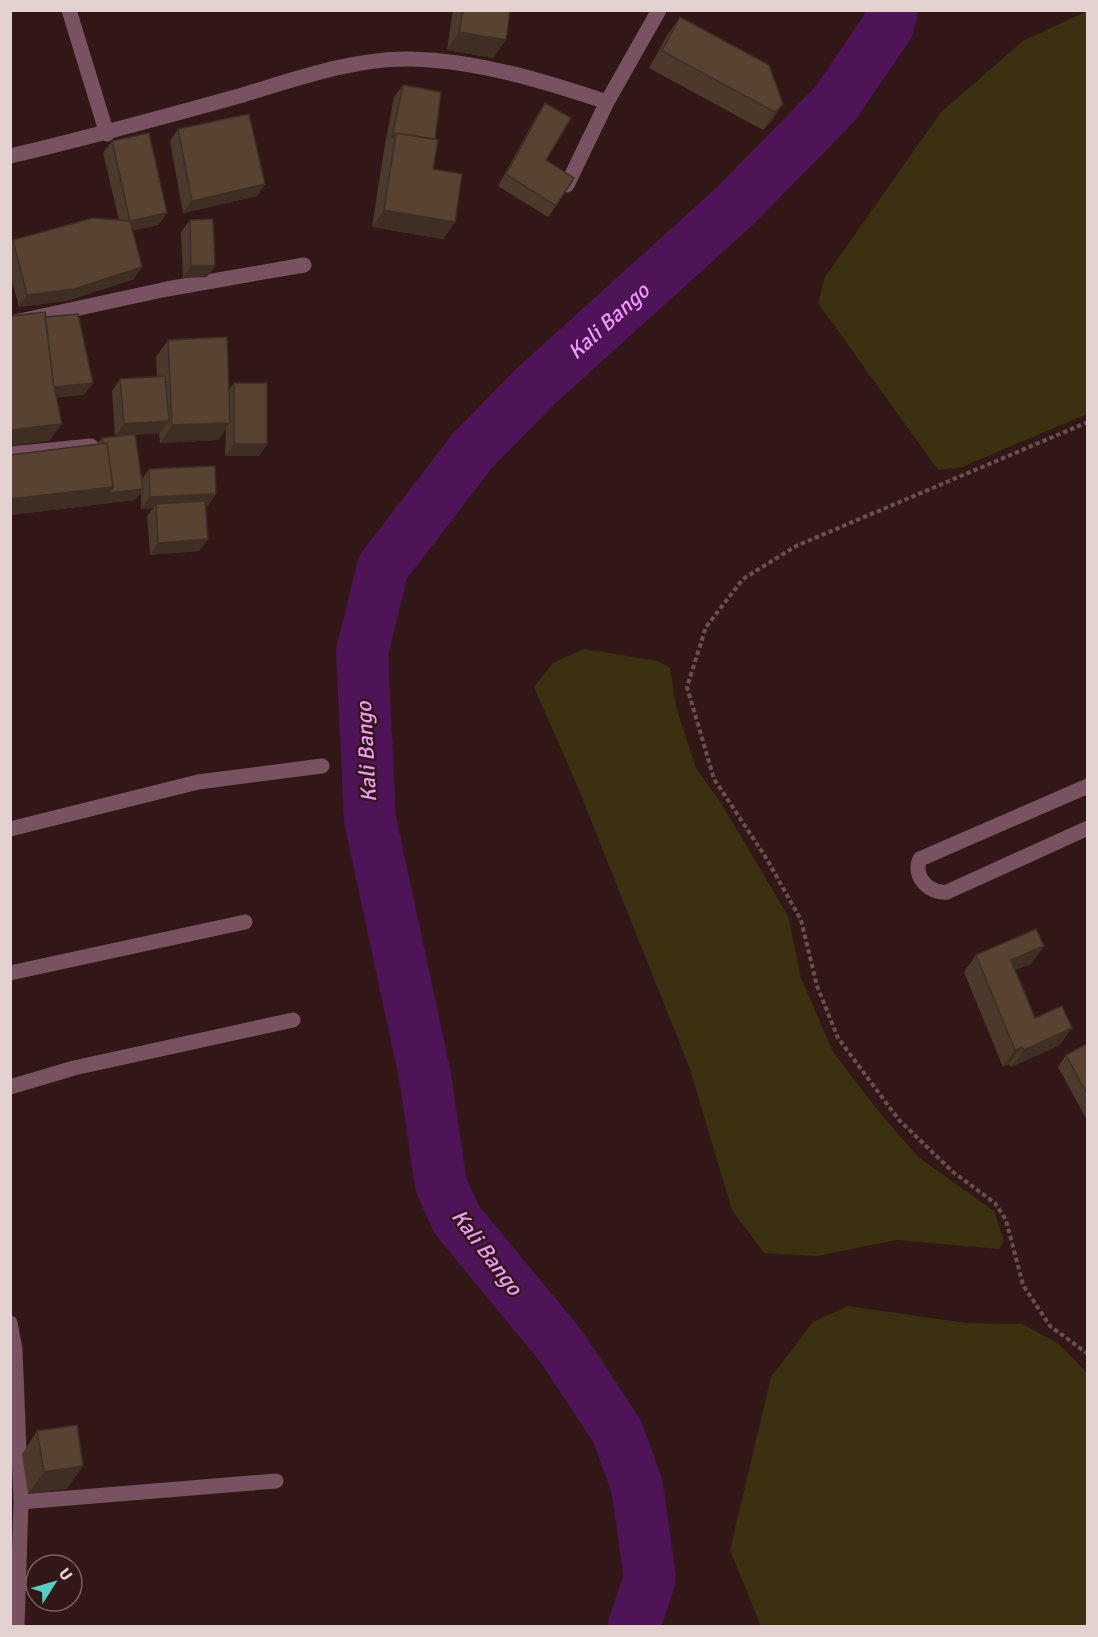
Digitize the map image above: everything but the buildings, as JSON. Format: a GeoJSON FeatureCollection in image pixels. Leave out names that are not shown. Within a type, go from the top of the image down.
{"type":"FeatureCollection","features":[{"type":"Feature","properties":{"kind":"street"},"geometry":{"type":"LineString","coordinates":[[69,10],[107,134]]}},
{"type":"Feature","properties":{"kind":"street"},"geometry":{"type":"LineString","coordinates":[[567,185],[607,102],[659,10]]}},
{"type":"Feature","properties":{"kind":"street"},"geometry":{"type":"LineString","coordinates":[[10,156],[107,134],[348,66],[410,58],[476,64],[547,82],[607,102]]}},
{"type":"Feature","properties":{"kind":"street"},"geometry":{"type":"LineString","coordinates":[[10,323],[167,289],[304,265]]}},
{"type":"Feature","properties":{"kind":"street"},"geometry":{"type":"LineString","coordinates":[[10,454],[100,445]]}},
{"type":"Feature","properties":{"kind":"street"},"geometry":{"type":"LineString","coordinates":[[10,829],[198,782],[322,766]]}},
{"type":"Feature","properties":{"kind":"street"},"geometry":{"type":"LineString","coordinates":[[1088,786],[920,859],[918,870],[923,883],[930,889],[947,892],[1088,828]]}},
{"type":"Feature","properties":{"kind":"street"},"geometry":{"type":"LineString","coordinates":[[10,973],[245,922]]}},
{"type":"Feature","properties":{"kind":"street"},"geometry":{"type":"LineString","coordinates":[[10,1087],[74,1068],[293,1020]]}},
{"type":"Feature","properties":{"kind":"street"},"geometry":{"type":"LineString","coordinates":[[10,1323],[15,1349],[21,1502],[17,1626]]}},
{"type":"Feature","properties":{"kind":"street"},"geometry":{"type":"LineString","coordinates":[[21,1502],[276,1481]]}},
{"type":"Feature","properties":{"kind":"path"},"geometry":{"type":"LineString","coordinates":[[1088,422],[796,546],[743,579],[706,627],[687,687],[714,779],[765,856],[801,920],[817,986],[838,1038],[898,1120],[953,1172],[995,1203],[1006,1220],[1023,1286],[1050,1326],[1088,1354]]}},
{"type":"Feature","properties":{"kind":"shaded area"},"geometry":{"type":"Polygon","coordinates":[[[1087,11],[1087,414],[962,467],[938,470],[818,303],[825,277],[941,112],[1023,41],[1087,11]]]}},
{"type":"Feature","properties":{"kind":"shaded area"},"geometry":{"type":"Polygon","coordinates":[[[584,649],[658,661],[670,668],[676,707],[696,768],[721,803],[788,916],[801,978],[833,1052],[880,1113],[918,1157],[994,1211],[1004,1241],[999,1249],[896,1240],[817,1256],[764,1253],[732,1210],[690,1069],[577,785],[534,687],[553,663],[584,649]]]}},
{"type":"Feature","properties":{"kind":"shaded area"},"geometry":{"type":"Polygon","coordinates":[[[848,1306],[966,1323],[1022,1324],[1059,1344],[1087,1373],[1087,1626],[761,1626],[730,1550],[771,1377],[813,1322],[848,1306]]]}},
{"type":"Feature","properties":{"kind":"waterway","name":"Kali Bango"},"geometry":{"type":"LineString","coordinates":[[634,1626],[650,1578],[637,1486],[617,1431],[561,1346],[457,1220],[441,1185],[425,1076],[370,819],[362,652],[383,567],[473,450],[537,385],[736,205],[835,104],[888,26],[892,10]]}}]}
